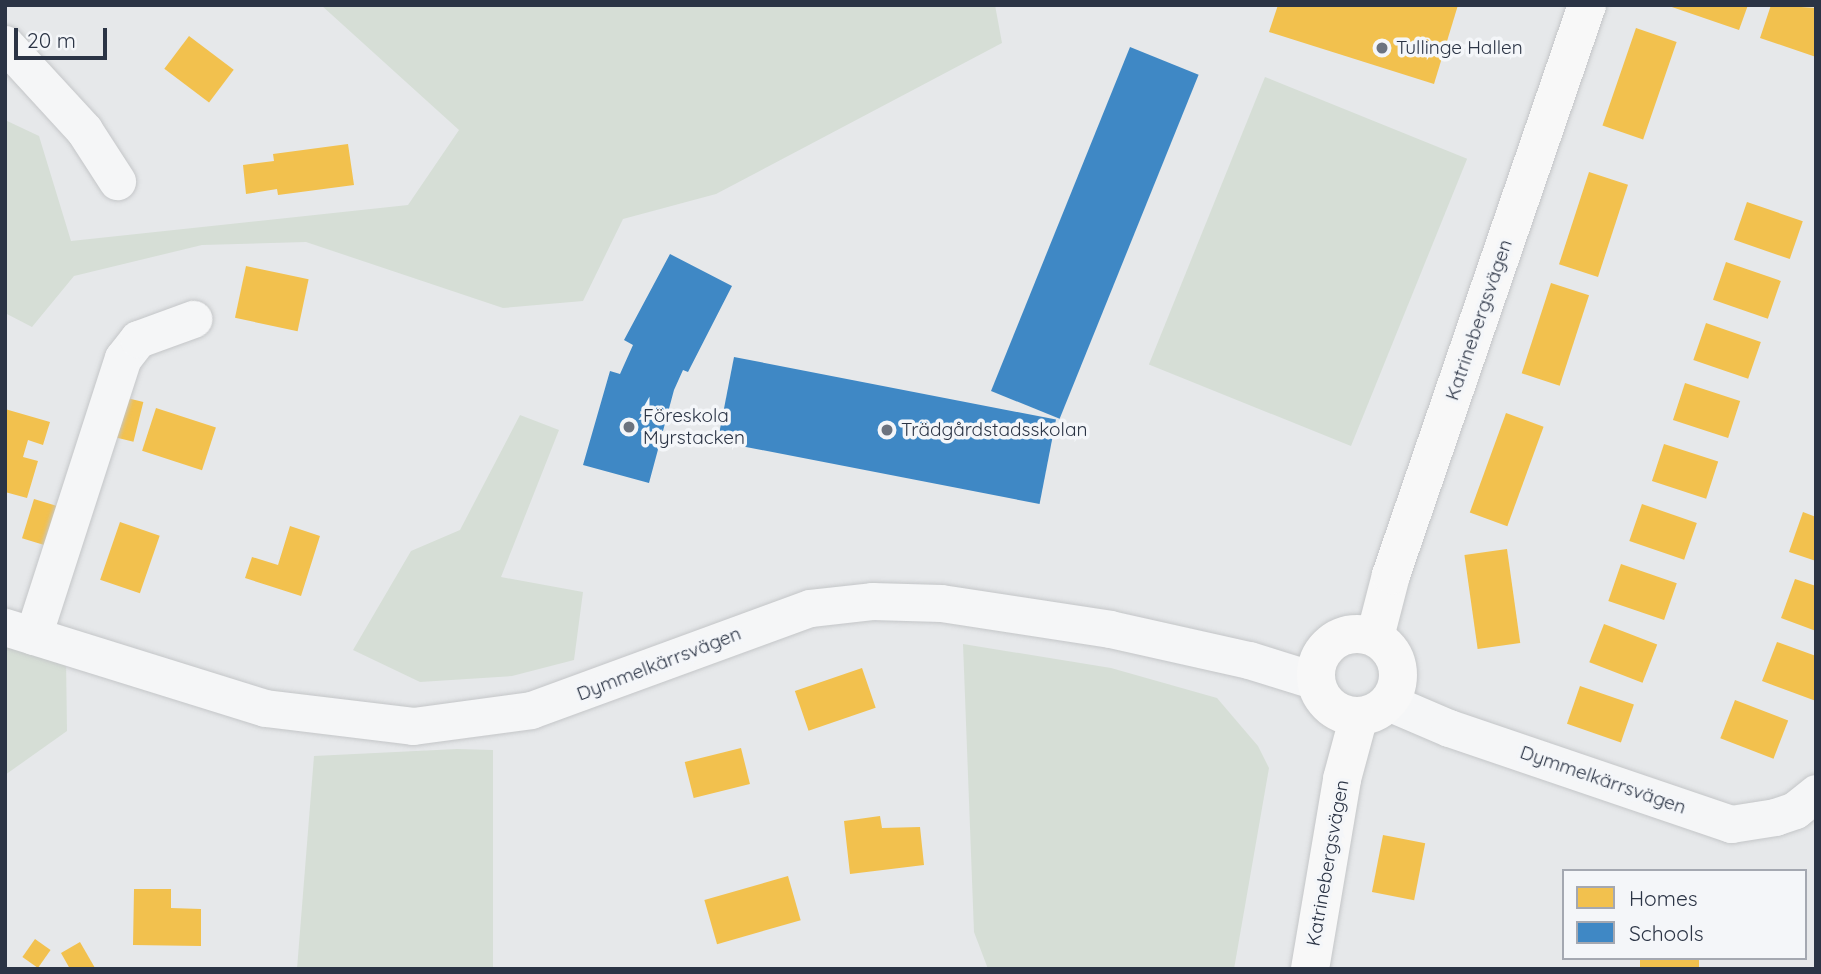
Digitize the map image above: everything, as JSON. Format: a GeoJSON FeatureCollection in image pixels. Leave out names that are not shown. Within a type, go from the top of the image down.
{"type":"FeatureCollection","features":[{"type":"Feature","properties":{"kind":"street","name":"Katrinebergsvägen"},"geometry":{"type":"LineString","coordinates":[[1375,637],[1391,575],[1587,5]]}},
{"type":"Feature","properties":{"kind":"street"},"geometry":{"type":"LineString","coordinates":[[5,44],[84,130],[117,181]]}},
{"type":"Feature","properties":{"kind":"street"},"geometry":{"type":"LineString","coordinates":[[19,631],[124,358],[138,339],[193,319]]}},
{"type":"Feature","properties":{"kind":"street","name":"Dymmelkärrsvägen"},"geometry":{"type":"LineString","coordinates":[[19,631],[265,708],[413,726],[531,710],[810,608],[872,601],[941,603],[1110,629],[1249,660],[1316,681]]}},
{"type":"Feature","properties":{"kind":"street"},"geometry":{"type":"LineString","coordinates":[[1351,634],[1375,637],[1397,661],[1397,686],[1374,709],[1331,707],[1316,681],[1319,658],[1331,642],[1351,634]]}},
{"type":"Feature","properties":{"kind":"street","name":"Katrinebergsvägen"},"geometry":{"type":"LineString","coordinates":[[1310,969],[1342,779],[1374,709]]}},
{"type":"Feature","properties":{"kind":"street","name":"Dymmelkärrsvägen"},"geometry":{"type":"LineString","coordinates":[[1374,709],[1449,728],[1731,824],[1767,820],[1795,810],[1816,793]]}},
{"type":"Feature","properties":{"kind":"shaded area"},"geometry":{"type":"Polygon","coordinates":[[[321,5],[995,5],[1002,43],[716,194],[623,219],[583,301],[503,308],[306,242],[202,245],[74,276],[32,327],[5,313],[5,120],[39,136],[71,241],[408,205],[459,130],[321,5]]]}},
{"type":"Feature","properties":{"kind":"shaded area"},"geometry":{"type":"Polygon","coordinates":[[[1265,77],[1467,159],[1351,446],[1149,364],[1265,77]]]}},
{"type":"Feature","properties":{"kind":"shaded area"},"geometry":{"type":"Polygon","coordinates":[[[520,415],[559,430],[501,577],[583,592],[574,660],[512,676],[420,682],[353,650],[411,551],[460,530],[520,415]]]}},
{"type":"Feature","properties":{"kind":"shaded area"},"geometry":{"type":"Polygon","coordinates":[[[5,633],[66,657],[67,731],[5,775],[5,633]]]}},
{"type":"Feature","properties":{"kind":"shaded area"},"geometry":{"type":"Polygon","coordinates":[[[963,644],[1111,668],[1217,698],[1258,746],[1269,768],[1234,969],[988,969],[974,932],[963,644]]]}},
{"type":"Feature","properties":{"kind":"shaded area"},"geometry":{"type":"Polygon","coordinates":[[[457,749],[493,750],[493,969],[297,969],[314,756],[457,749]]]}},
{"type":"Feature","properties":{"kind":"building: Homes","name":"Tullinge Hallen"},"geometry":{"type":"Polygon","coordinates":[[[1278,5],[1458,5],[1434,84],[1269,32],[1278,5]]]}},
{"type":"Feature","properties":{"kind":"building: Homes"},"geometry":{"type":"Polygon","coordinates":[[[1666,5],[1748,5],[1739,30],[1666,5]]]}},
{"type":"Feature","properties":{"kind":"building: Homes"},"geometry":{"type":"Polygon","coordinates":[[[1771,5],[1816,8],[1816,57],[1760,38],[1771,5]]]}},
{"type":"Feature","properties":{"kind":"building: Homes"},"geometry":{"type":"Polygon","coordinates":[[[1636,28],[1677,42],[1643,139],[1602,125],[1636,28]]]}},
{"type":"Feature","properties":{"kind":"building: Homes"},"geometry":{"type":"Polygon","coordinates":[[[189,36],[234,70],[209,102],[164,69],[189,36]]]}},
{"type":"Feature","properties":{"kind":"building: Homes"},"geometry":{"type":"Polygon","coordinates":[[[348,144],[354,185],[278,195],[277,189],[246,194],[243,165],[274,161],[273,154],[348,144]]]}},
{"type":"Feature","properties":{"kind":"building: Homes"},"geometry":{"type":"Polygon","coordinates":[[[1589,172],[1628,185],[1598,277],[1559,264],[1589,172]]]}},
{"type":"Feature","properties":{"kind":"building: Homes"},"geometry":{"type":"Polygon","coordinates":[[[1747,202],[1803,221],[1790,259],[1734,240],[1747,202]]]}},
{"type":"Feature","properties":{"kind":"building: Homes"},"geometry":{"type":"Polygon","coordinates":[[[1726,262],[1781,281],[1768,319],[1713,300],[1726,262]]]}},
{"type":"Feature","properties":{"kind":"building: Homes"},"geometry":{"type":"Polygon","coordinates":[[[246,266],[309,279],[298,331],[235,318],[246,266]]]}},
{"type":"Feature","properties":{"kind":"building: Homes"},"geometry":{"type":"Polygon","coordinates":[[[1551,283],[1589,295],[1560,386],[1522,373],[1551,283]]]}},
{"type":"Feature","properties":{"kind":"building: Homes"},"geometry":{"type":"Polygon","coordinates":[[[1706,323],[1761,342],[1748,379],[1693,360],[1706,323]]]}},
{"type":"Feature","properties":{"kind":"building: Homes"},"geometry":{"type":"Polygon","coordinates":[[[1685,383],[1740,401],[1728,438],[1673,420],[1685,383]]]}},
{"type":"Feature","properties":{"kind":"building: Homes"},"geometry":{"type":"Polygon","coordinates":[[[123,397],[143,402],[133,442],[113,437],[123,397]]]}},
{"type":"Feature","properties":{"kind":"building: Homes"},"geometry":{"type":"Polygon","coordinates":[[[156,408],[216,427],[202,470],[142,451],[156,408]]]}},
{"type":"Feature","properties":{"kind":"building: Homes"},"geometry":{"type":"Polygon","coordinates":[[[5,409],[50,422],[43,445],[28,440],[23,457],[38,461],[27,498],[5,492],[5,409]]]}},
{"type":"Feature","properties":{"kind":"building: Homes"},"geometry":{"type":"Polygon","coordinates":[[[1506,413],[1544,427],[1507,526],[1470,513],[1506,413]]]}},
{"type":"Feature","properties":{"kind":"building: Homes"},"geometry":{"type":"Polygon","coordinates":[[[1664,444],[1718,462],[1706,499],[1652,481],[1664,444]]]}},
{"type":"Feature","properties":{"kind":"building: Homes"},"geometry":{"type":"Polygon","coordinates":[[[34,499],[57,506],[45,545],[22,538],[34,499]]]}},
{"type":"Feature","properties":{"kind":"building: Homes"},"geometry":{"type":"Polygon","coordinates":[[[1642,504],[1697,523],[1684,560],[1629,541],[1642,504]]]}},
{"type":"Feature","properties":{"kind":"building: Homes"},"geometry":{"type":"Polygon","coordinates":[[[1803,512],[1816,517],[1816,561],[1789,552],[1803,512]]]}},
{"type":"Feature","properties":{"kind":"building: Homes"},"geometry":{"type":"Polygon","coordinates":[[[120,522],[160,536],[140,593],[100,580],[120,522]]]}},
{"type":"Feature","properties":{"kind":"building: Homes"},"geometry":{"type":"Polygon","coordinates":[[[290,526],[320,536],[301,596],[245,578],[252,557],[278,565],[290,526]]]}},
{"type":"Feature","properties":{"kind":"building: Homes"},"geometry":{"type":"Polygon","coordinates":[[[1507,549],[1520,643],[1478,649],[1464,555],[1507,549]]]}},
{"type":"Feature","properties":{"kind":"building: Homes"},"geometry":{"type":"Polygon","coordinates":[[[1621,564],[1677,583],[1664,620],[1608,601],[1621,564]]]}},
{"type":"Feature","properties":{"kind":"building: Homes"},"geometry":{"type":"Polygon","coordinates":[[[1795,579],[1816,586],[1816,631],[1781,618],[1795,579]]]}},
{"type":"Feature","properties":{"kind":"building: Homes"},"geometry":{"type":"Polygon","coordinates":[[[1604,624],[1657,644],[1643,683],[1589,662],[1604,624]]]}},
{"type":"Feature","properties":{"kind":"building: Homes"},"geometry":{"type":"Polygon","coordinates":[[[1777,642],[1816,656],[1816,701],[1762,681],[1777,642]]]}},
{"type":"Feature","properties":{"kind":"building: Homes"},"geometry":{"type":"Polygon","coordinates":[[[862,668],[876,708],[809,731],[795,691],[862,668]]]}},
{"type":"Feature","properties":{"kind":"building: Homes"},"geometry":{"type":"Polygon","coordinates":[[[1580,686],[1634,705],[1621,742],[1567,724],[1580,686]]]}},
{"type":"Feature","properties":{"kind":"building: Homes"},"geometry":{"type":"Polygon","coordinates":[[[1735,700],[1788,720],[1774,759],[1720,738],[1735,700]]]}},
{"type":"Feature","properties":{"kind":"building: Homes"},"geometry":{"type":"Polygon","coordinates":[[[741,748],[750,784],[694,798],[685,762],[741,748]]]}},
{"type":"Feature","properties":{"kind":"building: Homes"},"geometry":{"type":"Polygon","coordinates":[[[880,816],[882,828],[920,827],[924,865],[850,874],[844,821],[880,816]]]}},
{"type":"Feature","properties":{"kind":"building: Homes"},"geometry":{"type":"Polygon","coordinates":[[[1383,835],[1425,843],[1414,900],[1372,892],[1383,835]]]}},
{"type":"Feature","properties":{"kind":"building: Homes"},"geometry":{"type":"Polygon","coordinates":[[[788,876],[801,920],[717,944],[704,900],[788,876]]]}},
{"type":"Feature","properties":{"kind":"building: Homes"},"geometry":{"type":"Polygon","coordinates":[[[134,889],[171,889],[171,908],[201,909],[201,946],[133,945],[134,889]]]}},
{"type":"Feature","properties":{"kind":"building: Homes"},"geometry":{"type":"Polygon","coordinates":[[[35,939],[51,950],[38,968],[22,957],[35,939]]]}},
{"type":"Feature","properties":{"kind":"building: Homes"},"geometry":{"type":"Polygon","coordinates":[[[80,942],[95,968],[70,969],[61,953],[80,942]]]}},
{"type":"Feature","properties":{"kind":"building: Homes"},"geometry":{"type":"Polygon","coordinates":[[[1640,960],[1699,960],[1699,969],[1640,969],[1640,960]]]}},
{"type":"Feature","properties":{"kind":"building: Schools"},"geometry":{"type":"Polygon","coordinates":[[[1130,47],[1199,75],[1060,419],[991,391],[1130,47]]]}},
{"type":"Feature","properties":{"kind":"building: Schools"},"geometry":{"type":"Polygon","coordinates":[[[670,254],[732,286],[688,372],[683,370],[674,390],[649,483],[583,465],[610,371],[620,374],[633,345],[624,340],[670,254]]]}},
{"type":"Feature","properties":{"kind":"building: Schools","name":"Trädgårdstadsskolan"},"geometry":{"type":"Polygon","coordinates":[[[734,357],[1056,420],[1040,504],[718,441],[734,357]]]}},
{"type":"Feature","properties":{"kind":"place","name":"Tullinge Hallen"},"geometry":{"type":"Point","coordinates":[1382,48]}},
{"type":"Feature","properties":{"kind":"place","name":"Föreskola Myrstacken"},"geometry":{"type":"Point","coordinates":[629,427]}},
{"type":"Feature","properties":{"kind":"place","name":"Trädgårdstadsskolan"},"geometry":{"type":"Point","coordinates":[887,430]}}]}
